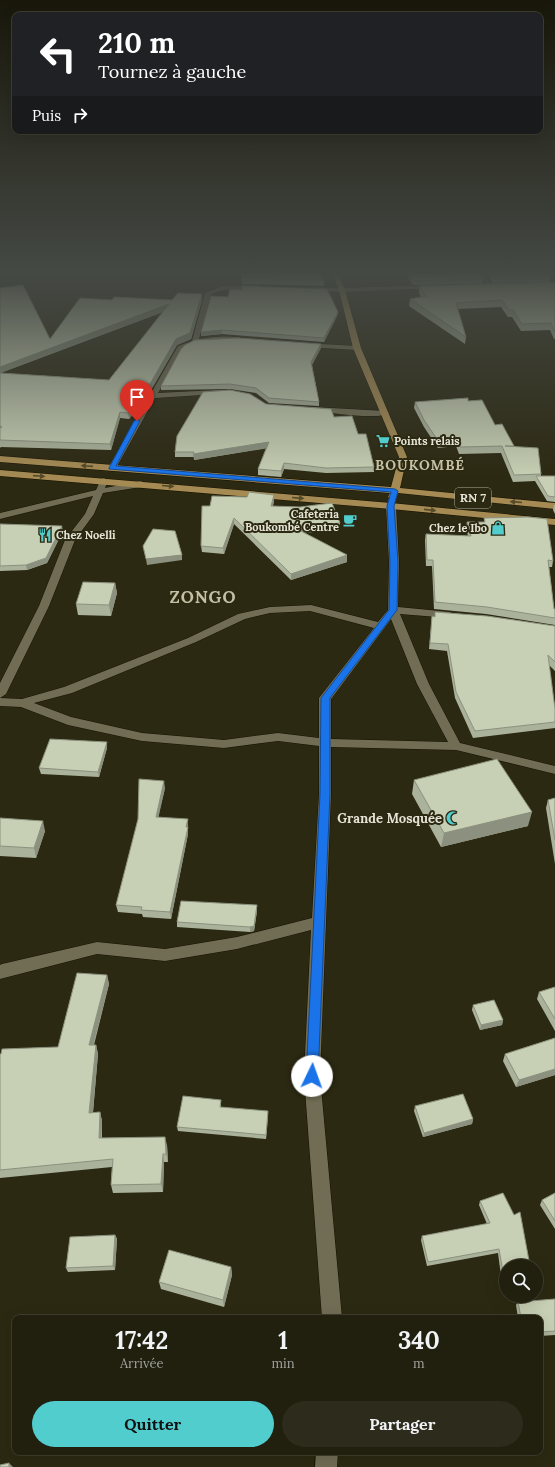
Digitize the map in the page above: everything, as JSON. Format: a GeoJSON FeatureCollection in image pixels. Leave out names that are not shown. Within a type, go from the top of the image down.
{"type":"FeatureCollection","features":[{"type":"Feature","properties":{"kind":"main road"},"geometry":{"type":"LineString","coordinates":[[355,341],[403,458],[391,506]]}},
{"type":"Feature","properties":{"kind":"main road","name":"RN 7"},"geometry":{"type":"LineString","coordinates":[[0,459],[395,491],[555,506]]}},
{"type":"Feature","properties":{"kind":"main road"},"geometry":{"type":"LineString","coordinates":[[0,473],[102,486]]}},
{"type":"Feature","properties":{"kind":"main road","name":"RN 7"},"geometry":{"type":"LineString","coordinates":[[141,484],[555,522]]}},
{"type":"Feature","properties":{"kind":"street"},"geometry":{"type":"LineString","coordinates":[[112,468],[182,346],[194,341]]}},
{"type":"Feature","properties":{"kind":"street"},"geometry":{"type":"LineString","coordinates":[[301,344],[357,348]]}},
{"type":"Feature","properties":{"kind":"street"},"geometry":{"type":"LineString","coordinates":[[153,396],[230,392]]}},
{"type":"Feature","properties":{"kind":"street"},"geometry":{"type":"LineString","coordinates":[[309,409],[360,413],[384,412]]}},
{"type":"Feature","properties":{"kind":"street"},"geometry":{"type":"LineString","coordinates":[[0,516],[102,486],[141,484]]}},
{"type":"Feature","properties":{"kind":"street"},"geometry":{"type":"LineString","coordinates":[[0,694],[44,606],[70,540],[89,514],[102,486]]}},
{"type":"Feature","properties":{"kind":"street"},"geometry":{"type":"LineString","coordinates":[[391,506],[394,562],[393,610],[423,684],[456,746]]}},
{"type":"Feature","properties":{"kind":"street"},"geometry":{"type":"LineString","coordinates":[[0,702],[22,703],[68,690],[192,640],[242,616],[270,610],[311,608],[340,617],[381,626]]}},
{"type":"Feature","properties":{"kind":"street"},"geometry":{"type":"LineString","coordinates":[[393,610],[463,616]]}},
{"type":"Feature","properties":{"kind":"street"},"geometry":{"type":"LineString","coordinates":[[332,1315],[312,1076],[325,794],[325,698],[393,610]]}},
{"type":"Feature","properties":{"kind":"street"},"geometry":{"type":"LineString","coordinates":[[22,703],[68,721],[142,737],[224,744],[278,737],[325,743],[456,746],[555,770]]}},
{"type":"Feature","properties":{"kind":"street"},"geometry":{"type":"LineString","coordinates":[[0,972],[7,969],[97,948],[165,955],[172,954],[237,943],[319,922]]}},
{"type":"Feature","properties":{"kind":"street"},"geometry":{"type":"LineString","coordinates":[[326,1467],[327,1455]]}},
{"type":"Feature","properties":{"kind":"building"},"geometry":{"type":"Polygon","coordinates":[[[0,341],[69,341],[0,367],[0,341]]]}},
{"type":"Feature","properties":{"kind":"building"},"geometry":{"type":"Polygon","coordinates":[[[139,341],[175,341],[150,384],[147,384],[136,403],[128,413],[120,412],[110,444],[0,440],[0,428],[2,427],[0,426],[0,373],[109,380],[139,341]]]}},
{"type":"Feature","properties":{"kind":"building"},"geometry":{"type":"Polygon","coordinates":[[[192,341],[286,341],[321,344],[311,362],[319,402],[269,398],[256,388],[230,384],[161,386],[181,349],[192,341]]]}},
{"type":"Feature","properties":{"kind":"building"},"geometry":{"type":"Polygon","coordinates":[[[230,390],[250,394],[266,404],[331,409],[334,417],[352,416],[358,434],[366,434],[374,467],[326,468],[284,463],[281,471],[258,469],[269,442],[193,454],[194,452],[175,452],[177,436],[203,392],[230,390]]]}},
{"type":"Feature","properties":{"kind":"building"},"geometry":{"type":"Polygon","coordinates":[[[468,398],[468,401],[482,400],[495,425],[502,424],[514,446],[505,446],[538,448],[541,474],[514,475],[502,446],[460,447],[457,440],[439,442],[424,420],[415,402],[468,398]]]}},
{"type":"Feature","properties":{"kind":"building"},"geometry":{"type":"Polygon","coordinates":[[[536,476],[555,476],[555,497],[548,496],[536,476]]]}},
{"type":"Feature","properties":{"kind":"building"},"geometry":{"type":"Polygon","coordinates":[[[249,492],[274,495],[271,506],[300,507],[332,503],[340,523],[295,528],[347,555],[291,574],[234,518],[223,548],[201,546],[202,506],[210,506],[212,496],[247,497],[249,492]]]}},
{"type":"Feature","properties":{"kind":"building"},"geometry":{"type":"Polygon","coordinates":[[[528,517],[547,519],[553,561],[548,560],[555,618],[487,607],[435,602],[433,560],[427,560],[426,534],[471,536],[467,522],[485,522],[484,518],[528,517]]]}},
{"type":"Feature","properties":{"kind":"building"},"geometry":{"type":"Polygon","coordinates":[[[0,524],[62,526],[46,558],[26,565],[0,566],[0,524]]]}},
{"type":"Feature","properties":{"kind":"building"},"geometry":{"type":"Polygon","coordinates":[[[153,529],[175,531],[182,555],[146,559],[143,546],[153,529]]]}},
{"type":"Feature","properties":{"kind":"building"},"geometry":{"type":"Polygon","coordinates":[[[83,582],[115,583],[109,605],[76,604],[83,582]]]}},
{"type":"Feature","properties":{"kind":"building"},"geometry":{"type":"Polygon","coordinates":[[[435,612],[487,616],[555,626],[555,662],[548,655],[555,709],[555,722],[475,731],[456,692],[448,644],[430,643],[432,616],[435,617],[435,612]]]}},
{"type":"Feature","properties":{"kind":"building"},"geometry":{"type":"Polygon","coordinates":[[[50,739],[107,742],[98,772],[39,768],[50,739]]]}},
{"type":"Feature","properties":{"kind":"building"},"geometry":{"type":"Polygon","coordinates":[[[497,759],[532,812],[444,833],[414,780],[497,759]]]}},
{"type":"Feature","properties":{"kind":"building"},"geometry":{"type":"Polygon","coordinates":[[[139,779],[164,781],[156,817],[188,819],[186,827],[188,827],[170,912],[141,910],[142,907],[116,905],[138,819],[139,779]]]}},
{"type":"Feature","properties":{"kind":"building"},"geometry":{"type":"Polygon","coordinates":[[[555,798],[555,840],[548,800],[555,798]]]}},
{"type":"Feature","properties":{"kind":"building"},"geometry":{"type":"Polygon","coordinates":[[[0,818],[43,821],[34,848],[0,846],[0,818]]]}},
{"type":"Feature","properties":{"kind":"building"},"geometry":{"type":"Polygon","coordinates":[[[181,901],[257,905],[254,926],[250,927],[177,922],[181,901]]]}},
{"type":"Feature","properties":{"kind":"building"},"geometry":{"type":"Polygon","coordinates":[[[77,973],[107,975],[89,1045],[96,1045],[89,1113],[100,1112],[99,1138],[165,1137],[166,1154],[163,1154],[161,1184],[111,1185],[113,1159],[0,1170],[0,1054],[2,1049],[58,1047],[77,973]]]}},
{"type":"Feature","properties":{"kind":"building"},"geometry":{"type":"Polygon","coordinates":[[[555,987],[555,1019],[539,992],[555,987]]]}},
{"type":"Feature","properties":{"kind":"building"},"geometry":{"type":"Polygon","coordinates":[[[494,1000],[503,1020],[481,1025],[473,1005],[494,1000]]]}},
{"type":"Feature","properties":{"kind":"building"},"geometry":{"type":"Polygon","coordinates":[[[555,1038],[555,1069],[519,1080],[505,1054],[555,1038]]]}},
{"type":"Feature","properties":{"kind":"building"},"geometry":{"type":"Polygon","coordinates":[[[463,1094],[473,1119],[424,1133],[415,1106],[463,1094]]]}},
{"type":"Feature","properties":{"kind":"building"},"geometry":{"type":"Polygon","coordinates":[[[183,1096],[221,1100],[220,1107],[268,1111],[266,1135],[177,1127],[183,1096]]]}},
{"type":"Feature","properties":{"kind":"building"},"geometry":{"type":"Polygon","coordinates":[[[503,1193],[514,1215],[520,1212],[529,1259],[501,1259],[499,1249],[428,1262],[422,1236],[490,1223],[480,1201],[503,1193]]]}},
{"type":"Feature","properties":{"kind":"building"},"geometry":{"type":"Polygon","coordinates":[[[555,1193],[555,1221],[542,1200],[555,1193]]]}},
{"type":"Feature","properties":{"kind":"building"},"geometry":{"type":"Polygon","coordinates":[[[115,1235],[113,1266],[66,1268],[70,1237],[115,1235]]]}},
{"type":"Feature","properties":{"kind":"building"},"geometry":{"type":"Polygon","coordinates":[[[169,1250],[231,1267],[223,1300],[159,1282],[169,1250]]]}},
{"type":"Feature","properties":{"kind":"building"},"geometry":{"type":"Polygon","coordinates":[[[555,1299],[555,1331],[543,1332],[543,1315],[520,1315],[518,1303],[543,1303],[543,1300],[555,1299]]]}},
{"type":"Feature","properties":{"kind":"building"},"geometry":{"type":"Polygon","coordinates":[[[9,1463],[9,1467],[0,1467],[0,1465],[9,1463]]]}},
{"type":"Feature","properties":{"kind":"place","name":"Points relais"},"geometry":{"type":"Point","coordinates":[383,441]}},
{"type":"Feature","properties":{"kind":"place","name":"Cafeteria Boukombé Centre"},"geometry":{"type":"Point","coordinates":[350,520]}},
{"type":"Feature","properties":{"kind":"place","name":"Chez le Ibo"},"geometry":{"type":"Point","coordinates":[498,528]}},
{"type":"Feature","properties":{"kind":"place","name":"Chez Noelli"},"geometry":{"type":"Point","coordinates":[45,535]}},
{"type":"Feature","properties":{"kind":"place","name":"Grande Mosquée"},"geometry":{"type":"Point","coordinates":[453,818]}},
{"type":"Feature","properties":{"kind":"district","name":"BOUKOMBÉ"},"geometry":{"type":"Point","coordinates":[420,465]}},
{"type":"Feature","properties":{"kind":"district","name":"ZONGO"},"geometry":{"type":"Point","coordinates":[203,597]}},
{"type":"Feature","properties":{"kind":"route"},"geometry":{"type":"LineString","coordinates":[[137,421],[112,468],[395,491],[391,506],[394,562],[393,610],[325,698],[325,794],[312,1076]]}}]}
